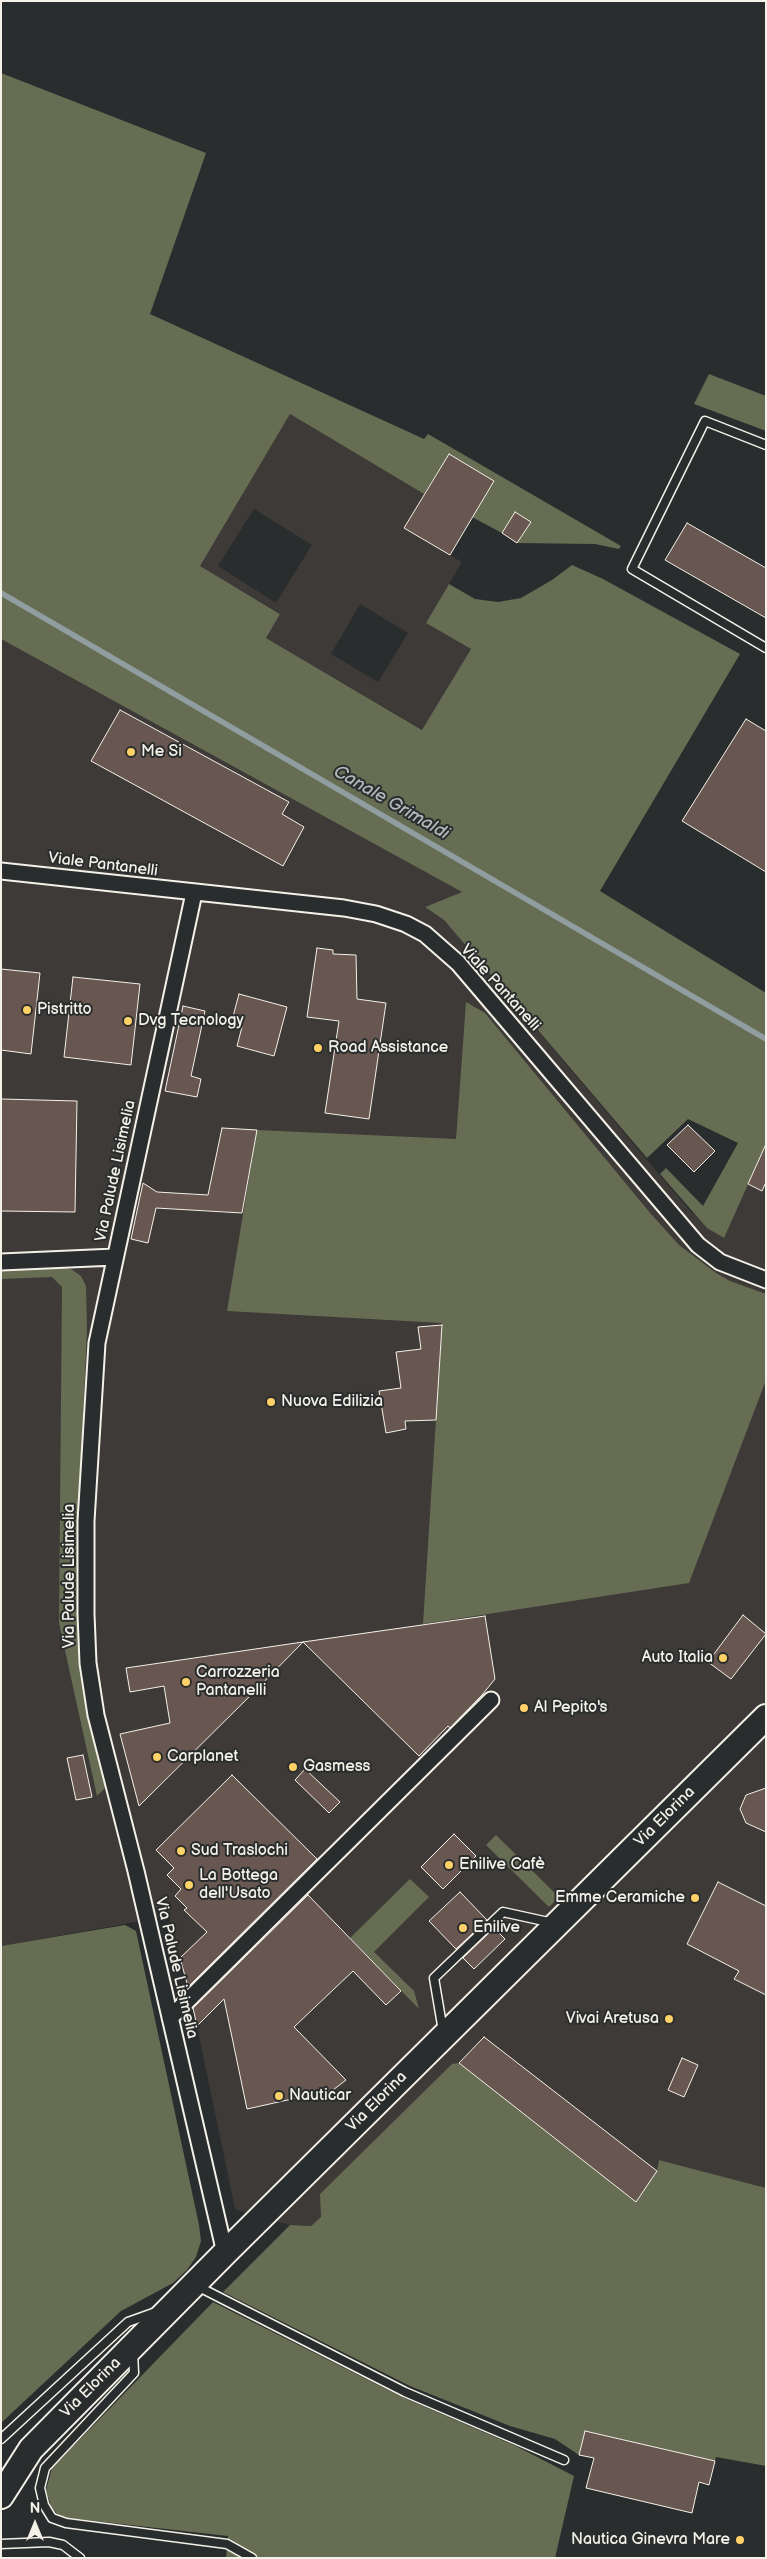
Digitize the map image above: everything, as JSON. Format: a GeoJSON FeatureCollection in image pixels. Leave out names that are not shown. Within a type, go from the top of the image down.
{"type":"FeatureCollection","features":[{"type":"Feature","properties":{"kind":"main road","name":"Via Elorina"},"geometry":{"type":"LineString","coordinates":[[1,2496],[31,2448],[766,1717]]}},
{"type":"Feature","properties":{"kind":"street","name":"Viale Pantanelli"},"geometry":{"type":"LineString","coordinates":[[1,871],[344,908],[376,914],[406,924],[425,934],[458,963],[698,1245],[720,1262],[766,1280]]}},
{"type":"Feature","properties":{"kind":"street","name":"Via Palude Lisimelia"},"geometry":{"type":"LineString","coordinates":[[194,893],[97,1343],[86,1521],[88,1663],[96,1715],[225,2253]]}},
{"type":"Feature","properties":{"kind":"street"},"geometry":{"type":"LineString","coordinates":[[1,1262],[115,1257]]}},
{"type":"Feature","properties":{"kind":"street"},"geometry":{"type":"LineString","coordinates":[[170,2018],[491,1700]]}},
{"type":"Feature","properties":{"kind":"lane"},"geometry":{"type":"LineString","coordinates":[[766,445],[705,421],[632,569],[766,648]]}},
{"type":"Feature","properties":{"kind":"lane"},"geometry":{"type":"LineString","coordinates":[[444,2036],[434,1978],[503,1912],[557,1924]]}},
{"type":"Feature","properties":{"kind":"lane"},"geometry":{"type":"LineString","coordinates":[[195,2285],[405,2392],[564,2460]]}},
{"type":"Feature","properties":{"kind":"lane"},"geometry":{"type":"LineString","coordinates":[[1,2439],[128,2322],[176,2304]]}},
{"type":"Feature","properties":{"kind":"lane"},"geometry":{"type":"LineString","coordinates":[[132,2348],[134,2373],[45,2468],[40,2488],[44,2504],[52,2518],[66,2523],[220,2542],[252,2558]]}},
{"type":"Feature","properties":{"kind":"lane"},"geometry":{"type":"LineString","coordinates":[[1,2544],[49,2542],[64,2545],[78,2557]]}},
{"type":"Feature","properties":{"kind":"shaded area"},"geometry":{"type":"Polygon","coordinates":[[[290,414],[424,494],[404,528],[462,562],[426,623],[471,649],[423,730],[266,638],[280,613],[199,566],[290,414]],[[254,509],[218,566],[276,603],[312,545],[254,509]],[[360,604],[331,654],[378,682],[408,633],[360,604]]]}},
{"type":"Feature","properties":{"kind":"shaded area"},"geometry":{"type":"Polygon","coordinates":[[[1,639],[462,892],[425,907],[444,920],[691,1212],[723,1238],[766,1144],[766,2188],[659,2160],[657,2171],[636,2202],[321,2217],[311,2226],[290,2225],[240,2211],[235,2209],[194,2012],[169,1916],[1,1946],[1,639]]]}},
{"type":"Feature","properties":{"kind":"green space"},"geometry":{"type":"Polygon","coordinates":[[[1,73],[206,153],[150,314],[424,439],[428,434],[621,546],[619,549],[595,544],[517,543],[531,522],[515,513],[502,533],[472,517],[494,481],[449,454],[424,494],[290,414],[200,566],[280,614],[266,638],[422,730],[471,649],[426,623],[449,584],[475,599],[498,602],[521,598],[552,580],[572,565],[603,579],[740,654],[600,891],[766,993],[766,1144],[724,1238],[707,1228],[660,1174],[666,1168],[703,1206],[738,1143],[688,1119],[647,1158],[444,920],[425,907],[462,892],[1,639],[1,73]]]}},
{"type":"Feature","properties":{"kind":"green space"},"geometry":{"type":"Polygon","coordinates":[[[709,374],[766,396],[766,431],[694,404],[709,374]]]}},
{"type":"Feature","properties":{"kind":"green space"},"geometry":{"type":"Polygon","coordinates":[[[466,1002],[485,1013],[651,1214],[679,1245],[716,1273],[730,1281],[766,1294],[766,1380],[689,1583],[423,1624],[442,1323],[227,1311],[257,1130],[456,1139],[466,1002]]]}},
{"type":"Feature","properties":{"kind":"green space"},"geometry":{"type":"Polygon","coordinates":[[[60,1267],[71,1269],[81,1276],[86,1286],[87,1330],[81,1459],[79,1651],[106,1787],[97,1796],[59,1623],[62,1287],[52,1277],[1,1279],[1,1269],[60,1267]]]}},
{"type":"Feature","properties":{"kind":"green space"},"geometry":{"type":"Polygon","coordinates":[[[496,1835],[559,1897],[549,1907],[486,1845],[496,1835]]]}},
{"type":"Feature","properties":{"kind":"green space"},"geometry":{"type":"Polygon","coordinates":[[[410,1879],[429,1897],[374,1952],[414,1991],[419,2009],[350,1938],[410,1879]]]}},
{"type":"Feature","properties":{"kind":"green space"},"geometry":{"type":"Polygon","coordinates":[[[125,1925],[136,1931],[201,2241],[196,2257],[187,2270],[173,2283],[121,2311],[1,2423],[1,1946],[125,1925]]]}},
{"type":"Feature","properties":{"kind":"green space"},"geometry":{"type":"Polygon","coordinates":[[[459,2063],[636,2201],[657,2171],[659,2160],[766,2188],[766,2466],[716,2457],[715,2461],[585,2431],[579,2455],[555,2439],[510,2426],[410,2386],[223,2292],[290,2225],[311,2226],[321,2217],[320,2194],[452,2064],[459,2063]]]}},
{"type":"Feature","properties":{"kind":"green space"},"geometry":{"type":"Polygon","coordinates":[[[213,2302],[402,2397],[516,2446],[574,2476],[555,2558],[226,2558],[228,2536],[68,2518],[57,2514],[51,2506],[46,2490],[52,2468],[213,2302]]]}},
{"type":"Feature","properties":{"kind":"building"},"geometry":{"type":"Polygon","coordinates":[[[449,454],[494,481],[450,555],[404,528],[449,454]]]}},
{"type":"Feature","properties":{"kind":"building"},"geometry":{"type":"Polygon","coordinates":[[[515,512],[531,522],[517,543],[502,533],[515,512]]]}},
{"type":"Feature","properties":{"kind":"building"},"geometry":{"type":"Polygon","coordinates":[[[687,523],[766,568],[766,618],[665,560],[687,523]]]}},
{"type":"Feature","properties":{"kind":"building"},"geometry":{"type":"Polygon","coordinates":[[[120,710],[289,802],[282,814],[304,827],[283,866],[91,761],[120,710]]]}},
{"type":"Feature","properties":{"kind":"building"},"geometry":{"type":"Polygon","coordinates":[[[746,719],[766,731],[766,872],[682,821],[746,719]]]}},
{"type":"Feature","properties":{"kind":"building"},"geometry":{"type":"Polygon","coordinates":[[[317,948],[333,950],[333,954],[356,955],[357,999],[386,1003],[369,1119],[325,1113],[339,1021],[307,1017],[317,948]]]}},
{"type":"Feature","properties":{"kind":"building"},"geometry":{"type":"Polygon","coordinates":[[[1,969],[40,973],[31,1054],[1,1050],[1,969]]]}},
{"type":"Feature","properties":{"kind":"building"},"geometry":{"type":"Polygon","coordinates":[[[73,977],[140,984],[131,1065],[64,1057],[73,977]]]}},
{"type":"Feature","properties":{"kind":"building"},"geometry":{"type":"Polygon","coordinates":[[[239,994],[287,1007],[274,1056],[237,1046],[242,1027],[231,1024],[239,994]]]}},
{"type":"Feature","properties":{"kind":"building"},"geometry":{"type":"Polygon","coordinates":[[[183,1006],[205,1011],[191,1076],[201,1079],[197,1097],[165,1091],[183,1006]]]}},
{"type":"Feature","properties":{"kind":"building"},"geometry":{"type":"Polygon","coordinates":[[[1,1099],[77,1101],[75,1212],[1,1211],[1,1099]]]}},
{"type":"Feature","properties":{"kind":"building"},"geometry":{"type":"Polygon","coordinates":[[[688,1125],[715,1151],[694,1172],[667,1145],[688,1125]]]}},
{"type":"Feature","properties":{"kind":"building"},"geometry":{"type":"Polygon","coordinates":[[[222,1128],[257,1130],[242,1213],[156,1208],[148,1243],[131,1239],[143,1183],[157,1192],[208,1195],[222,1128]]]}},
{"type":"Feature","properties":{"kind":"building"},"geometry":{"type":"Polygon","coordinates":[[[766,1144],[766,1182],[762,1191],[748,1184],[766,1144]]]}},
{"type":"Feature","properties":{"kind":"building"},"geometry":{"type":"Polygon","coordinates":[[[442,1325],[436,1420],[405,1421],[406,1429],[386,1433],[379,1391],[401,1388],[396,1352],[421,1349],[418,1327],[442,1325]]]}},
{"type":"Feature","properties":{"kind":"building"},"geometry":{"type":"Polygon","coordinates":[[[743,1615],[766,1634],[731,1679],[708,1662],[743,1615]]]}},
{"type":"Feature","properties":{"kind":"building"},"geometry":{"type":"Polygon","coordinates":[[[485,1616],[495,1679],[450,1728],[448,1726],[419,1756],[303,1642],[485,1616]]]}},
{"type":"Feature","properties":{"kind":"building"},"geometry":{"type":"Polygon","coordinates":[[[303,1642],[139,1806],[120,1734],[170,1723],[164,1686],[130,1692],[126,1668],[303,1642]]]}},
{"type":"Feature","properties":{"kind":"building"},"geometry":{"type":"Polygon","coordinates":[[[83,1755],[92,1797],[76,1800],[67,1758],[83,1755]]]}},
{"type":"Feature","properties":{"kind":"building"},"geometry":{"type":"Polygon","coordinates":[[[305,1769],[340,1802],[329,1813],[295,1780],[305,1769]]]}},
{"type":"Feature","properties":{"kind":"building"},"geometry":{"type":"Polygon","coordinates":[[[232,1775],[317,1859],[188,1987],[180,1958],[207,1932],[184,1910],[187,1908],[175,1896],[181,1889],[167,1875],[174,1868],[156,1850],[232,1775]]]}},
{"type":"Feature","properties":{"kind":"building"},"geometry":{"type":"Polygon","coordinates":[[[766,1788],[766,1832],[746,1823],[740,1809],[746,1795],[766,1788]]]}},
{"type":"Feature","properties":{"kind":"building"},"geometry":{"type":"Polygon","coordinates":[[[454,1834],[476,1856],[443,1889],[421,1867],[454,1834]]]}},
{"type":"Feature","properties":{"kind":"building"},"geometry":{"type":"Polygon","coordinates":[[[718,1882],[766,1906],[766,1995],[734,1979],[739,1971],[687,1944],[718,1882]]]}},
{"type":"Feature","properties":{"kind":"building"},"geometry":{"type":"Polygon","coordinates":[[[460,1892],[487,1920],[456,1949],[429,1921],[460,1892]]]}},
{"type":"Feature","properties":{"kind":"building"},"geometry":{"type":"Polygon","coordinates":[[[308,1895],[401,1991],[386,2005],[353,1971],[294,2027],[346,2080],[333,2090],[247,2109],[224,1999],[197,2026],[193,2008],[308,1895]]]}},
{"type":"Feature","properties":{"kind":"building"},"geometry":{"type":"Polygon","coordinates":[[[494,1928],[505,1939],[474,1969],[463,1958],[494,1928]]]}},
{"type":"Feature","properties":{"kind":"building"},"geometry":{"type":"Polygon","coordinates":[[[484,2037],[657,2171],[636,2202],[459,2063],[484,2037]]]}},
{"type":"Feature","properties":{"kind":"building"},"geometry":{"type":"Polygon","coordinates":[[[682,2058],[698,2065],[684,2097],[668,2090],[682,2058]]]}},
{"type":"Feature","properties":{"kind":"building"},"geometry":{"type":"Polygon","coordinates":[[[585,2431],[715,2461],[709,2485],[699,2482],[692,2513],[586,2488],[594,2458],[579,2455],[585,2431]]]}},
{"type":"Feature","properties":{"kind":"waterway","name":"Canale Grimaldi"},"geometry":{"type":"LineString","coordinates":[[1,593],[766,1039]]}},
{"type":"Feature","properties":{"kind":"place","name":"Me Si"},"geometry":{"type":"Point","coordinates":[131,752]}},
{"type":"Feature","properties":{"kind":"place","name":"Pistritto"},"geometry":{"type":"Point","coordinates":[27,1010]}},
{"type":"Feature","properties":{"kind":"place","name":"Dvg Tecnology"},"geometry":{"type":"Point","coordinates":[128,1021]}},
{"type":"Feature","properties":{"kind":"place","name":"Road Assistance"},"geometry":{"type":"Point","coordinates":[318,1048]}},
{"type":"Feature","properties":{"kind":"place","name":"Nuova Edilizia"},"geometry":{"type":"Point","coordinates":[271,1402]}},
{"type":"Feature","properties":{"kind":"place","name":"Auto Italia"},"geometry":{"type":"Point","coordinates":[723,1658]}},
{"type":"Feature","properties":{"kind":"place","name":"Carrozzeria Pantanelli"},"geometry":{"type":"Point","coordinates":[186,1682]}},
{"type":"Feature","properties":{"kind":"place","name":"Al Pepito's"},"geometry":{"type":"Point","coordinates":[524,1708]}},
{"type":"Feature","properties":{"kind":"place","name":"Carplanet"},"geometry":{"type":"Point","coordinates":[157,1757]}},
{"type":"Feature","properties":{"kind":"place","name":"Gasmess"},"geometry":{"type":"Point","coordinates":[293,1767]}},
{"type":"Feature","properties":{"kind":"place","name":"Sud Traslochi"},"geometry":{"type":"Point","coordinates":[181,1851]}},
{"type":"Feature","properties":{"kind":"place","name":"Enilive Cafè"},"geometry":{"type":"Point","coordinates":[449,1865]}},
{"type":"Feature","properties":{"kind":"place","name":"La Bottega dell'Usato"},"geometry":{"type":"Point","coordinates":[189,1885]}},
{"type":"Feature","properties":{"kind":"place","name":"Emme Ceramiche"},"geometry":{"type":"Point","coordinates":[695,1898]}},
{"type":"Feature","properties":{"kind":"place","name":"Enilive"},"geometry":{"type":"Point","coordinates":[463,1928]}},
{"type":"Feature","properties":{"kind":"place","name":"Vivai Aretusa"},"geometry":{"type":"Point","coordinates":[669,2019]}},
{"type":"Feature","properties":{"kind":"place","name":"Nauticar"},"geometry":{"type":"Point","coordinates":[279,2096]}},
{"type":"Feature","properties":{"kind":"place","name":"Nautica Ginevra Mare"},"geometry":{"type":"Point","coordinates":[740,2540]}}]}
